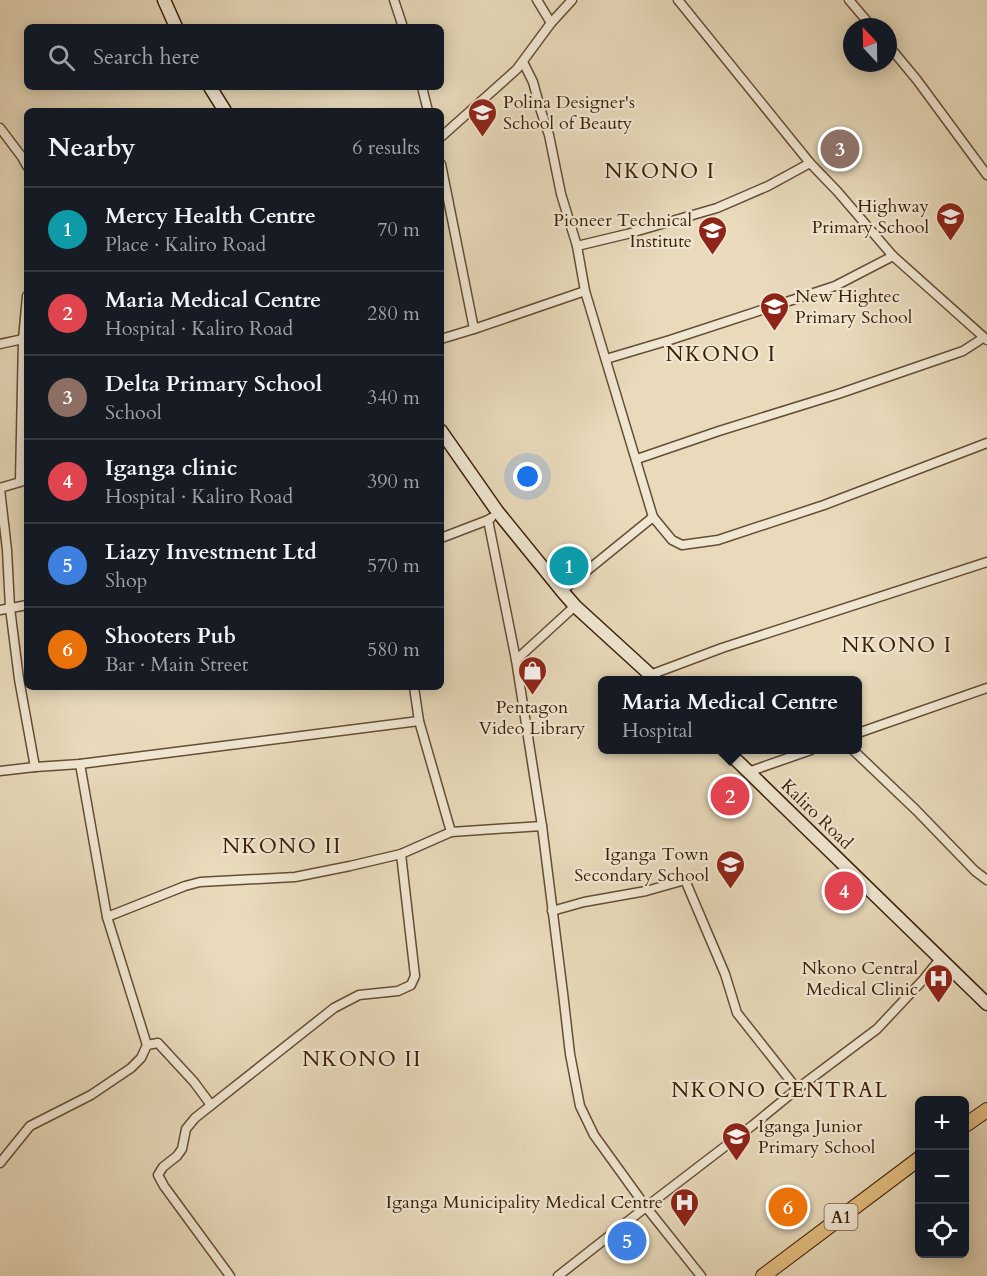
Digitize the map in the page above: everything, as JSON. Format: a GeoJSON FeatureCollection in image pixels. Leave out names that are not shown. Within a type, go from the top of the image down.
{"type":"FeatureCollection","features":[{"type":"Feature","properties":{"kind":"main road"},"geometry":{"type":"LineString","coordinates":[[164,0],[175,24]]}},
{"type":"Feature","properties":{"kind":"main road"},"geometry":{"type":"LineString","coordinates":[[212,90],[223,108]]}},
{"type":"Feature","properties":{"kind":"main road"},"geometry":{"type":"LineString","coordinates":[[444,435],[497,511],[562,591],[651,676]]}},
{"type":"Feature","properties":{"kind":"main road","name":"Kaliro Road"},"geometry":{"type":"LineString","coordinates":[[730,754],[987,1004]]}},
{"type":"Feature","properties":{"kind":"main road"},"geometry":{"type":"LineString","coordinates":[[969,1123],[987,1110]]}},
{"type":"Feature","properties":{"kind":"main road","name":"A1"},"geometry":{"type":"LineString","coordinates":[[763,1276],[915,1162]]}},
{"type":"Feature","properties":{"kind":"street"},"geometry":{"type":"LineString","coordinates":[[393,0],[402,24]]}},
{"type":"Feature","properties":{"kind":"street"},"geometry":{"type":"LineString","coordinates":[[537,0],[551,23]]}},
{"type":"Feature","properties":{"kind":"street"},"geometry":{"type":"LineString","coordinates":[[444,134],[518,69],[551,23],[572,0]]}},
{"type":"Feature","properties":{"kind":"street"},"geometry":{"type":"LineString","coordinates":[[637,459],[963,351],[985,339],[893,256],[810,163],[678,0]]}},
{"type":"Feature","properties":{"kind":"street"},"geometry":{"type":"LineString","coordinates":[[849,0],[864,18]]}},
{"type":"Feature","properties":{"kind":"street"},"geometry":{"type":"LineString","coordinates":[[897,56],[987,175]]}},
{"type":"Feature","properties":{"kind":"street"},"geometry":{"type":"LineString","coordinates":[[523,62],[533,82],[549,135],[561,194],[577,246],[585,291],[653,517],[672,540],[682,545],[718,540],[824,505],[987,443]]}},
{"type":"Feature","properties":{"kind":"street"},"geometry":{"type":"LineString","coordinates":[[423,90],[427,108]]}},
{"type":"Feature","properties":{"kind":"street"},"geometry":{"type":"LineString","coordinates":[[0,128],[24,161]]}},
{"type":"Feature","properties":{"kind":"street"},"geometry":{"type":"LineString","coordinates":[[577,246],[717,208],[768,186],[810,163]]}},
{"type":"Feature","properties":{"kind":"street"},"geometry":{"type":"LineString","coordinates":[[444,179],[474,329]]}},
{"type":"Feature","properties":{"kind":"street"},"geometry":{"type":"LineString","coordinates":[[606,359],[835,286],[893,256]]}},
{"type":"Feature","properties":{"kind":"street"},"geometry":{"type":"LineString","coordinates":[[444,338],[585,291]]}},
{"type":"Feature","properties":{"kind":"street"},"geometry":{"type":"LineString","coordinates":[[24,328],[23,480],[0,489],[7,550],[10,608],[19,679],[35,767]]}},
{"type":"Feature","properties":{"kind":"street"},"geometry":{"type":"LineString","coordinates":[[0,344],[23,339]]}},
{"type":"Feature","properties":{"kind":"street"},"geometry":{"type":"LineString","coordinates":[[444,537],[488,520],[497,511]]}},
{"type":"Feature","properties":{"kind":"street"},"geometry":{"type":"LineString","coordinates":[[562,591],[653,517]]}},
{"type":"Feature","properties":{"kind":"street"},"geometry":{"type":"LineString","coordinates":[[488,520],[516,660],[542,826],[570,1054],[580,1106],[594,1134],[645,1207],[701,1276]]}},
{"type":"Feature","properties":{"kind":"street"},"geometry":{"type":"LineString","coordinates":[[658,676],[722,648],[987,562]]}},
{"type":"Feature","properties":{"kind":"street"},"geometry":{"type":"LineString","coordinates":[[0,610],[24,606]]}},
{"type":"Feature","properties":{"kind":"street"},"geometry":{"type":"LineString","coordinates":[[516,660],[576,606]]}},
{"type":"Feature","properties":{"kind":"street"},"geometry":{"type":"LineString","coordinates":[[862,732],[987,688]]}},
{"type":"Feature","properties":{"kind":"street"},"geometry":{"type":"LineString","coordinates":[[414,690],[419,721],[452,832]]}},
{"type":"Feature","properties":{"kind":"street"},"geometry":{"type":"LineString","coordinates":[[0,771],[80,764],[419,721]]}},
{"type":"Feature","properties":{"kind":"street"},"geometry":{"type":"LineString","coordinates":[[748,772],[800,754]]}},
{"type":"Feature","properties":{"kind":"street"},"geometry":{"type":"LineString","coordinates":[[856,754],[916,810],[975,872],[987,880]]}},
{"type":"Feature","properties":{"kind":"street"},"geometry":{"type":"LineString","coordinates":[[0,1163],[30,1126],[91,1095],[131,1068],[141,1058],[147,1045],[107,917],[80,764]]}},
{"type":"Feature","properties":{"kind":"street"},"geometry":{"type":"LineString","coordinates":[[107,917],[200,882],[295,877],[401,854],[452,832],[542,826]]}},
{"type":"Feature","properties":{"kind":"street"},"geometry":{"type":"LineString","coordinates":[[230,1276],[158,1175],[182,1149],[186,1129],[195,1118],[334,1008],[359,995],[398,990],[411,985],[415,976],[401,854]]}},
{"type":"Feature","properties":{"kind":"street"},"geometry":{"type":"LineString","coordinates":[[552,911],[584,902],[646,891],[685,880],[725,974],[737,1013],[797,1089]]}},
{"type":"Feature","properties":{"kind":"street"},"geometry":{"type":"LineString","coordinates":[[558,1276],[877,1029],[940,958]]}},
{"type":"Feature","properties":{"kind":"street"},"geometry":{"type":"LineString","coordinates":[[147,1045],[158,1043],[194,1082],[211,1105]]}},
{"type":"Feature","properties":{"kind":"place","name":"Polina Designer's School of Beauty"},"geometry":{"type":"Point","coordinates":[482,138]}},
{"type":"Feature","properties":{"kind":"place","name":"Delta Primary School"},"geometry":{"type":"Point","coordinates":[840,149]}},
{"type":"Feature","properties":{"kind":"place","name":"Highway Primary School"},"geometry":{"type":"Point","coordinates":[950,242]}},
{"type":"Feature","properties":{"kind":"place","name":"Pioneer Technical Institute"},"geometry":{"type":"Point","coordinates":[713,256]}},
{"type":"Feature","properties":{"kind":"place","name":"New Hightec Primary School"},"geometry":{"type":"Point","coordinates":[774,332]}},
{"type":"Feature","properties":{"kind":"place","name":"Mercy Health Centre"},"geometry":{"type":"Point","coordinates":[569,566]}},
{"type":"Feature","properties":{"kind":"place","name":"Pentagon Video Library"},"geometry":{"type":"Point","coordinates":[532,696]}},
{"type":"Feature","properties":{"kind":"place","name":"Maria Medical Centre"},"geometry":{"type":"Point","coordinates":[730,796]}},
{"type":"Feature","properties":{"kind":"place","name":"Iganga Town Secondary School"},"geometry":{"type":"Point","coordinates":[730,890]}},
{"type":"Feature","properties":{"kind":"place","name":"Iganga clinic"},"geometry":{"type":"Point","coordinates":[844,891]}},
{"type":"Feature","properties":{"kind":"place","name":"Nkono Central Medical Clinic"},"geometry":{"type":"Point","coordinates":[939,1004]}},
{"type":"Feature","properties":{"kind":"place","name":"Iganga Junior Primary School"},"geometry":{"type":"Point","coordinates":[737,1162]}},
{"type":"Feature","properties":{"kind":"place","name":"Shooters Pub"},"geometry":{"type":"Point","coordinates":[788,1207]}},
{"type":"Feature","properties":{"kind":"place","name":"Iganga Municipality Medical Centre"},"geometry":{"type":"Point","coordinates":[684,1228]}},
{"type":"Feature","properties":{"kind":"place","name":"Liazy Investment Ltd"},"geometry":{"type":"Point","coordinates":[627,1241]}},
{"type":"Feature","properties":{"kind":"district","name":"NKONO I"},"geometry":{"type":"Point","coordinates":[660,171]}},
{"type":"Feature","properties":{"kind":"district","name":"NKONO I"},"geometry":{"type":"Point","coordinates":[721,354]}},
{"type":"Feature","properties":{"kind":"district","name":"NKONO I"},"geometry":{"type":"Point","coordinates":[897,645]}},
{"type":"Feature","properties":{"kind":"district","name":"NKONO II"},"geometry":{"type":"Point","coordinates":[282,846]}},
{"type":"Feature","properties":{"kind":"district","name":"NKONO II"},"geometry":{"type":"Point","coordinates":[362,1059]}},
{"type":"Feature","properties":{"kind":"district","name":"NKONO CENTRAL"},"geometry":{"type":"Point","coordinates":[780,1090]}}]}
